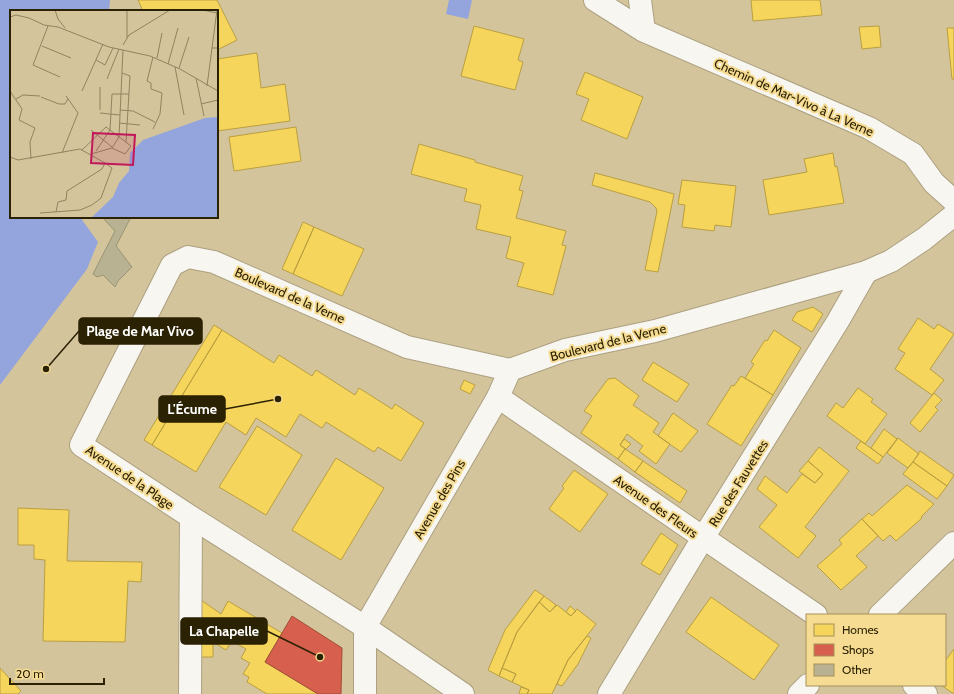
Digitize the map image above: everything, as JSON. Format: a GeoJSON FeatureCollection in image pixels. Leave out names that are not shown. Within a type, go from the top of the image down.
{"type":"FeatureCollection","features":[{"type":"Feature","properties":{"kind":"street","name":"Chemin de Mar-Vivo à La Verne"},"geometry":{"type":"LineString","coordinates":[[595,0],[644,31],[869,128],[913,154],[934,183],[954,201]]}},
{"type":"Feature","properties":{"kind":"street"},"geometry":{"type":"LineString","coordinates":[[640,0],[644,31]]}},
{"type":"Feature","properties":{"kind":"street","name":"Boulevard de la Verne"},"geometry":{"type":"LineString","coordinates":[[188,257],[214,262],[407,347],[510,370],[565,350],[654,331],[866,272],[891,261],[924,239],[954,215]]}},
{"type":"Feature","properties":{"kind":"street","name":"Avenue de la Plage"},"geometry":{"type":"LineString","coordinates":[[188,257],[172,265],[81,445],[191,517],[365,627],[463,694]]}},
{"type":"Feature","properties":{"kind":"street","name":"Rue des Fauvettes"},"geometry":{"type":"LineString","coordinates":[[609,694],[703,538],[838,321],[866,272]]}},
{"type":"Feature","properties":{"kind":"street","name":"Avenue des Pins"},"geometry":{"type":"LineString","coordinates":[[365,627],[498,397],[510,370]]}},
{"type":"Feature","properties":{"kind":"street","name":"Avenue des Fleurs"},"geometry":{"type":"LineString","coordinates":[[498,397],[815,614]]}},
{"type":"Feature","properties":{"kind":"street"},"geometry":{"type":"LineString","coordinates":[[190,694],[191,517]]}},
{"type":"Feature","properties":{"kind":"street"},"geometry":{"type":"LineString","coordinates":[[881,614],[954,543]]}},
{"type":"Feature","properties":{"kind":"street"},"geometry":{"type":"LineString","coordinates":[[365,627],[365,694]]}},
{"type":"Feature","properties":{"kind":"street"},"geometry":{"type":"LineString","coordinates":[[799,694],[807,686]]}},
{"type":"Feature","properties":{"kind":"street"},"geometry":{"type":"LineString","coordinates":[[915,686],[926,694]]}},
{"type":"Feature","properties":{"kind":"water"},"geometry":{"type":"Polygon","coordinates":[[[0,0],[110,0],[109,10],[10,10],[10,218],[81,218],[98,242],[87,269],[0,385],[0,0]]]}},
{"type":"Feature","properties":{"kind":"water"},"geometry":{"type":"Polygon","coordinates":[[[449,0],[472,0],[468,19],[446,14],[449,0]]]}},
{"type":"Feature","properties":{"kind":"building: Homes"},"geometry":{"type":"Polygon","coordinates":[[[138,0],[217,0],[237,40],[218,50],[218,10],[143,10],[138,0]]]}},
{"type":"Feature","properties":{"kind":"building: Homes"},"geometry":{"type":"Polygon","coordinates":[[[751,0],[820,0],[822,15],[753,21],[751,0]]]}},
{"type":"Feature","properties":{"kind":"building: Homes"},"geometry":{"type":"Polygon","coordinates":[[[474,26],[524,39],[518,60],[523,62],[515,90],[461,76],[474,26]]]}},
{"type":"Feature","properties":{"kind":"building: Homes"},"geometry":{"type":"Polygon","coordinates":[[[879,26],[881,47],[862,49],[859,27],[879,26]]]}},
{"type":"Feature","properties":{"kind":"building: Homes"},"geometry":{"type":"Polygon","coordinates":[[[947,28],[954,28],[954,79],[952,79],[947,28]]]}},
{"type":"Feature","properties":{"kind":"building: Homes"},"geometry":{"type":"Polygon","coordinates":[[[257,53],[261,88],[285,84],[290,121],[218,131],[218,59],[257,53]]]}},
{"type":"Feature","properties":{"kind":"building: Homes"},"geometry":{"type":"Polygon","coordinates":[[[585,72],[643,97],[627,139],[581,120],[589,99],[576,94],[585,72]]]}},
{"type":"Feature","properties":{"kind":"building: Homes"},"geometry":{"type":"Polygon","coordinates":[[[296,127],[301,161],[234,171],[229,137],[296,127]]]}},
{"type":"Feature","properties":{"kind":"building: Homes"},"geometry":{"type":"Polygon","coordinates":[[[419,144],[523,176],[519,190],[523,191],[516,218],[566,231],[562,245],[566,246],[553,295],[517,286],[524,263],[506,258],[511,237],[476,229],[481,205],[464,201],[467,189],[411,174],[419,144]]]}},
{"type":"Feature","properties":{"kind":"building: Homes"},"geometry":{"type":"Polygon","coordinates":[[[833,153],[844,203],[769,215],[763,180],[807,172],[804,159],[833,153]]]}},
{"type":"Feature","properties":{"kind":"building: Homes"},"geometry":{"type":"Polygon","coordinates":[[[595,173],[674,194],[658,272],[645,270],[657,211],[656,208],[650,202],[592,185],[595,173]]]}},
{"type":"Feature","properties":{"kind":"building: Homes"},"geometry":{"type":"Polygon","coordinates":[[[682,180],[736,186],[731,227],[715,225],[714,231],[682,227],[685,205],[678,204],[682,180]]]}},
{"type":"Feature","properties":{"kind":"building: Homes"},"geometry":{"type":"Polygon","coordinates":[[[303,222],[314,227],[293,274],[282,269],[303,222]]]}},
{"type":"Feature","properties":{"kind":"building: Homes"},"geometry":{"type":"Polygon","coordinates":[[[314,227],[364,249],[342,296],[293,274],[314,227]]]}},
{"type":"Feature","properties":{"kind":"building: Homes"},"geometry":{"type":"Polygon","coordinates":[[[813,307],[823,314],[812,332],[792,320],[797,312],[813,307]]]}},
{"type":"Feature","properties":{"kind":"building: Homes"},"geometry":{"type":"Polygon","coordinates":[[[918,318],[934,329],[938,324],[954,334],[930,369],[944,380],[932,395],[895,369],[905,353],[898,349],[918,318]]]}},
{"type":"Feature","properties":{"kind":"building: Homes"},"geometry":{"type":"Polygon","coordinates":[[[214,325],[222,330],[152,445],[144,440],[214,325]]]}},
{"type":"Feature","properties":{"kind":"building: Homes"},"geometry":{"type":"Polygon","coordinates":[[[222,330],[274,363],[279,355],[312,376],[316,370],[355,395],[359,388],[392,409],[395,404],[424,423],[401,461],[378,447],[374,452],[326,422],[322,428],[300,414],[286,437],[256,418],[246,435],[226,422],[196,472],[152,445],[222,330]]]}},
{"type":"Feature","properties":{"kind":"building: Homes"},"geometry":{"type":"Polygon","coordinates":[[[774,330],[801,348],[773,395],[745,378],[754,364],[751,362],[765,340],[767,341],[774,330]]]}},
{"type":"Feature","properties":{"kind":"building: Homes"},"geometry":{"type":"Polygon","coordinates":[[[653,362],[689,384],[677,402],[642,380],[653,362]]]}},
{"type":"Feature","properties":{"kind":"building: Homes"},"geometry":{"type":"Polygon","coordinates":[[[741,376],[773,395],[741,446],[707,424],[732,385],[734,386],[741,376]]]}},
{"type":"Feature","properties":{"kind":"building: Homes"},"geometry":{"type":"Polygon","coordinates":[[[615,378],[639,396],[633,405],[659,423],[653,432],[670,444],[656,464],[639,451],[643,446],[627,434],[620,445],[625,449],[618,459],[581,433],[592,416],[584,411],[608,379],[615,378]]]}},
{"type":"Feature","properties":{"kind":"building: Homes"},"geometry":{"type":"Polygon","coordinates":[[[464,380],[475,385],[470,394],[460,389],[464,380]]]}},
{"type":"Feature","properties":{"kind":"building: Homes"},"geometry":{"type":"Polygon","coordinates":[[[858,388],[873,399],[871,402],[887,414],[865,444],[827,416],[836,403],[843,408],[858,388]]]}},
{"type":"Feature","properties":{"kind":"building: Homes"},"geometry":{"type":"Polygon","coordinates":[[[934,393],[942,400],[935,407],[938,410],[920,432],[910,423],[934,393]]]}},
{"type":"Feature","properties":{"kind":"building: Homes"},"geometry":{"type":"Polygon","coordinates":[[[673,413],[698,431],[681,452],[658,436],[673,413]]]}},
{"type":"Feature","properties":{"kind":"building: Homes"},"geometry":{"type":"Polygon","coordinates":[[[257,426],[302,455],[266,515],[219,487],[257,426]]]}},
{"type":"Feature","properties":{"kind":"building: Homes"},"geometry":{"type":"Polygon","coordinates":[[[884,429],[897,439],[883,457],[871,448],[884,429]]]}},
{"type":"Feature","properties":{"kind":"building: Homes"},"geometry":{"type":"Polygon","coordinates":[[[898,438],[919,454],[908,468],[887,453],[898,438]]]}},
{"type":"Feature","properties":{"kind":"building: Homes"},"geometry":{"type":"Polygon","coordinates":[[[624,439],[631,444],[626,449],[620,445],[624,439]]]}},
{"type":"Feature","properties":{"kind":"building: Homes"},"geometry":{"type":"Polygon","coordinates":[[[861,441],[883,457],[878,464],[856,448],[861,441]]]}},
{"type":"Feature","properties":{"kind":"building: Homes"},"geometry":{"type":"Polygon","coordinates":[[[819,447],[849,471],[805,527],[816,536],[798,558],[759,527],[777,505],[757,489],[765,476],[787,493],[802,474],[815,483],[823,474],[808,461],[819,447]]]}},
{"type":"Feature","properties":{"kind":"building: Homes"},"geometry":{"type":"Polygon","coordinates":[[[625,449],[643,461],[635,472],[618,459],[625,449]]]}},
{"type":"Feature","properties":{"kind":"building: Homes"},"geometry":{"type":"Polygon","coordinates":[[[920,451],[954,475],[947,486],[913,462],[920,451]]]}},
{"type":"Feature","properties":{"kind":"building: Homes"},"geometry":{"type":"Polygon","coordinates":[[[336,458],[384,488],[341,560],[292,530],[336,458]]]}},
{"type":"Feature","properties":{"kind":"building: Homes"},"geometry":{"type":"Polygon","coordinates":[[[643,461],[687,491],[680,503],[635,472],[643,461]]]}},
{"type":"Feature","properties":{"kind":"building: Homes"},"geometry":{"type":"Polygon","coordinates":[[[808,461],[823,474],[815,483],[799,471],[808,461]]]}},
{"type":"Feature","properties":{"kind":"building: Homes"},"geometry":{"type":"Polygon","coordinates":[[[913,462],[947,486],[937,499],[903,474],[913,462]]]}},
{"type":"Feature","properties":{"kind":"building: Homes"},"geometry":{"type":"Polygon","coordinates":[[[574,470],[608,494],[580,532],[549,509],[564,488],[562,486],[574,470]]]}},
{"type":"Feature","properties":{"kind":"building: Homes"},"geometry":{"type":"Polygon","coordinates":[[[907,485],[934,504],[921,517],[922,518],[896,541],[890,535],[883,541],[862,519],[869,513],[872,516],[907,485]]]}},
{"type":"Feature","properties":{"kind":"building: Homes"},"geometry":{"type":"Polygon","coordinates":[[[18,508],[69,510],[67,561],[142,562],[141,582],[128,581],[125,642],[43,641],[45,560],[34,559],[34,545],[18,545],[18,508]]]}},
{"type":"Feature","properties":{"kind":"building: Homes"},"geometry":{"type":"Polygon","coordinates":[[[862,519],[878,536],[856,556],[867,567],[841,590],[817,566],[842,544],[839,540],[862,519]]]}},
{"type":"Feature","properties":{"kind":"building: Homes"},"geometry":{"type":"Polygon","coordinates":[[[661,533],[678,545],[660,575],[641,564],[661,533]]]}},
{"type":"Feature","properties":{"kind":"building: Homes"},"geometry":{"type":"Polygon","coordinates":[[[535,590],[544,596],[517,632],[499,676],[488,670],[505,630],[535,590]]]}},
{"type":"Feature","properties":{"kind":"building: Homes"},"geometry":{"type":"Polygon","coordinates":[[[544,596],[556,605],[550,612],[539,602],[544,596]]]}},
{"type":"Feature","properties":{"kind":"building: Homes"},"geometry":{"type":"Polygon","coordinates":[[[711,597],[779,645],[754,680],[686,632],[711,597]]]}},
{"type":"Feature","properties":{"kind":"building: Homes"},"geometry":{"type":"Polygon","coordinates":[[[201,600],[221,614],[228,601],[282,633],[265,662],[318,694],[267,694],[247,682],[249,677],[243,674],[250,663],[241,658],[246,649],[232,641],[226,650],[213,642],[213,657],[200,657],[201,600]]]}},
{"type":"Feature","properties":{"kind":"building: Homes"},"geometry":{"type":"Polygon","coordinates":[[[539,602],[550,612],[557,605],[571,616],[577,609],[596,624],[568,660],[552,694],[527,694],[529,690],[512,682],[516,674],[502,668],[517,632],[539,602]]]}},
{"type":"Feature","properties":{"kind":"building: Homes"},"geometry":{"type":"Polygon","coordinates":[[[570,606],[576,611],[571,616],[566,612],[570,606]]]}},
{"type":"Feature","properties":{"kind":"building: Homes"},"geometry":{"type":"Polygon","coordinates":[[[587,636],[591,638],[578,664],[562,686],[557,684],[568,660],[587,636]]]}},
{"type":"Feature","properties":{"kind":"building: Homes"},"geometry":{"type":"Polygon","coordinates":[[[954,649],[954,694],[942,686],[946,686],[946,660],[954,649]]]}},
{"type":"Feature","properties":{"kind":"building: Homes"},"geometry":{"type":"Polygon","coordinates":[[[0,668],[21,691],[18,694],[0,694],[0,668]]]}},
{"type":"Feature","properties":{"kind":"building: Homes"},"geometry":{"type":"Polygon","coordinates":[[[502,668],[516,674],[512,682],[499,676],[502,668]]]}},
{"type":"Feature","properties":{"kind":"building: Homes"},"geometry":{"type":"Polygon","coordinates":[[[521,687],[529,690],[527,694],[519,694],[521,687]]]}},
{"type":"Feature","properties":{"kind":"building: Shops"},"geometry":{"type":"Polygon","coordinates":[[[292,616],[342,648],[341,694],[318,694],[265,662],[292,616]]]}},
{"type":"Feature","properties":{"kind":"building: Other"},"geometry":{"type":"Polygon","coordinates":[[[103,218],[130,218],[116,246],[132,267],[118,281],[115,287],[103,275],[97,277],[93,274],[115,231],[103,218]]]}},
{"type":"Feature","properties":{"kind":"place","name":"Plage de Mar Vivo"},"geometry":{"type":"Point","coordinates":[46,369]}},
{"type":"Feature","properties":{"kind":"place","name":"L'Écume"},"geometry":{"type":"Point","coordinates":[278,399]}},
{"type":"Feature","properties":{"kind":"place","name":"La Chapelle"},"geometry":{"type":"Point","coordinates":[320,657]}}]}
